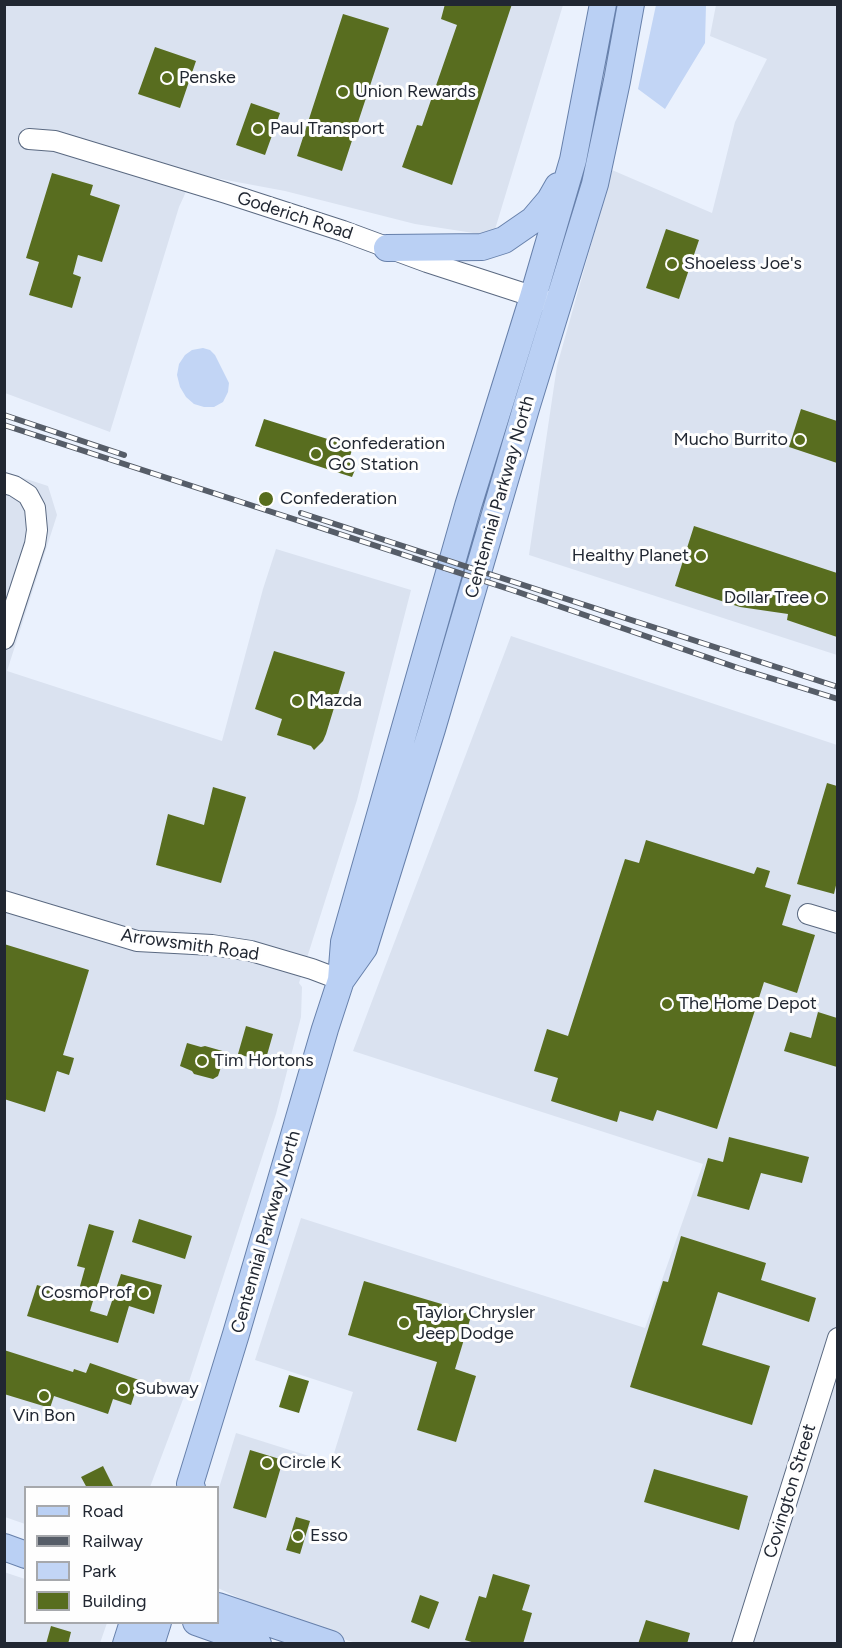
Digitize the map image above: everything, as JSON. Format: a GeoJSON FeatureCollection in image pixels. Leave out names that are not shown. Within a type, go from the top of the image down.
{"type":"FeatureCollection","features":[{"type":"Feature","properties":{"kind":"main road","name":"Centennial Parkway North"},"geometry":{"type":"LineString","coordinates":[[188,1486],[226,1367],[341,980],[344,942],[349,924],[468,506],[573,160],[603,4]]}},
{"type":"Feature","properties":{"kind":"main road","name":"Centennial Parkway North"},"geometry":{"type":"LineString","coordinates":[[341,980],[364,948],[595,184],[631,4]]}},
{"type":"Feature","properties":{"kind":"main road"},"geometry":{"type":"LineString","coordinates":[[387,248],[482,247],[504,240],[533,220],[550,200],[573,160]]}},
{"type":"Feature","properties":{"kind":"main road"},"geometry":{"type":"LineString","coordinates":[[4,1547],[24,1554]]}},
{"type":"Feature","properties":{"kind":"main road"},"geometry":{"type":"LineString","coordinates":[[219,1606],[331,1644]]}},
{"type":"Feature","properties":{"kind":"main road"},"geometry":{"type":"LineString","coordinates":[[126,1644],[133,1624]]}},
{"type":"Feature","properties":{"kind":"main road"},"geometry":{"type":"LineString","coordinates":[[151,1644],[158,1624]]}},
{"type":"Feature","properties":{"kind":"main road"},"geometry":{"type":"LineString","coordinates":[[199,1624],[258,1644]]}},
{"type":"Feature","properties":{"kind":"street","name":"Goderich Road"},"geometry":{"type":"LineString","coordinates":[[30,139],[55,141],[226,193],[558,304]]}},
{"type":"Feature","properties":{"kind":"street"},"geometry":{"type":"LineString","coordinates":[[4,483],[28,495],[35,508],[37,530],[35,544],[4,639]]}},
{"type":"Feature","properties":{"kind":"street","name":"Arrowsmith Road"},"geometry":{"type":"LineString","coordinates":[[4,902],[137,941],[212,945],[251,951],[341,980]]}},
{"type":"Feature","properties":{"kind":"street"},"geometry":{"type":"LineString","coordinates":[[808,914],[837,923]]}},
{"type":"Feature","properties":{"kind":"street","name":"Covington Street"},"geometry":{"type":"LineString","coordinates":[[742,1644],[837,1338]]}},
{"type":"Feature","properties":{"kind":"shaded area"},"geometry":{"type":"Polygon","coordinates":[[[4,5],[563,5],[493,236],[415,224],[285,191],[194,174],[179,207],[110,432],[5,393],[4,5]]]}},
{"type":"Feature","properties":{"kind":"shaded area"},"geometry":{"type":"Polygon","coordinates":[[[716,5],[837,5],[837,655],[529,555],[557,366],[612,170],[712,213],[735,122],[767,59],[710,36],[716,5]]]}},
{"type":"Feature","properties":{"kind":"shaded area"},"geometry":{"type":"Polygon","coordinates":[[[5,472],[48,486],[57,515],[7,671],[222,741],[276,549],[411,590],[357,800],[299,983],[302,987],[301,1017],[276,1114],[185,1394],[150,1486],[24,1486],[24,1524],[5,1517],[5,472]]]}},
{"type":"Feature","properties":{"kind":"shaded area"},"geometry":{"type":"Polygon","coordinates":[[[511,636],[837,745],[837,1643],[356,1643],[287,1621],[219,1588],[219,1488],[236,1433],[331,1463],[353,1392],[255,1360],[301,1218],[645,1328],[703,1164],[353,1051],[511,636]]]}},
{"type":"Feature","properties":{"kind":"shaded area"},"geometry":{"type":"Polygon","coordinates":[[[4,1572],[24,1579],[24,1624],[107,1624],[100,1643],[5,1643],[4,1572]]]}},
{"type":"Feature","properties":{"kind":"green space"},"geometry":{"type":"Polygon","coordinates":[[[656,5],[706,5],[705,43],[665,109],[638,89],[656,5]]]}},
{"type":"Feature","properties":{"kind":"green space"},"geometry":{"type":"Polygon","coordinates":[[[203,348],[215,355],[229,383],[223,402],[214,407],[194,404],[180,387],[177,375],[179,364],[185,355],[192,350],[203,348]]]}},
{"type":"Feature","properties":{"kind":"building"},"geometry":{"type":"Polygon","coordinates":[[[445,4],[512,4],[452,185],[402,167],[417,125],[422,126],[457,25],[441,19],[445,4]]]}},
{"type":"Feature","properties":{"kind":"building","name":"Union Rewards"},"geometry":{"type":"Polygon","coordinates":[[[343,14],[389,28],[342,171],[297,156],[343,14]]]}},
{"type":"Feature","properties":{"kind":"building","name":"Penske"},"geometry":{"type":"Polygon","coordinates":[[[155,47],[196,61],[180,108],[138,94],[155,47]]]}},
{"type":"Feature","properties":{"kind":"building","name":"Paul Transport"},"geometry":{"type":"Polygon","coordinates":[[[251,103],[280,113],[265,155],[236,145],[251,103]]]}},
{"type":"Feature","properties":{"kind":"building"},"geometry":{"type":"Polygon","coordinates":[[[52,173],[93,185],[90,195],[120,205],[102,262],[78,255],[73,274],[81,277],[72,308],[29,295],[39,262],[26,258],[52,173]]]}},
{"type":"Feature","properties":{"kind":"building","name":"Shoeless Joe's"},"geometry":{"type":"Polygon","coordinates":[[[666,229],[699,240],[679,299],[646,288],[666,229]]]}},
{"type":"Feature","properties":{"kind":"building"},"geometry":{"type":"Polygon","coordinates":[[[801,409],[837,421],[837,463],[789,447],[801,409]]]}},
{"type":"Feature","properties":{"kind":"building","name":"Confederation GO Station"},"geometry":{"type":"Polygon","coordinates":[[[264,419],[353,447],[348,462],[357,465],[352,477],[255,446],[264,419]]]}},
{"type":"Feature","properties":{"kind":"building"},"geometry":{"type":"Polygon","coordinates":[[[694,526],[837,573],[837,637],[787,620],[788,614],[740,607],[675,586],[694,526]]]}},
{"type":"Feature","properties":{"kind":"building"},"geometry":{"type":"Polygon","coordinates":[[[274,651],[345,672],[326,734],[314,750],[311,746],[277,735],[282,719],[255,709],[274,651]]]}},
{"type":"Feature","properties":{"kind":"building"},"geometry":{"type":"Polygon","coordinates":[[[827,783],[837,786],[837,881],[834,894],[797,884],[827,783]]]}},
{"type":"Feature","properties":{"kind":"building"},"geometry":{"type":"Polygon","coordinates":[[[213,787],[246,797],[221,883],[156,865],[168,814],[204,825],[213,787]]]}},
{"type":"Feature","properties":{"kind":"building","name":"The Home Depot"},"geometry":{"type":"Polygon","coordinates":[[[646,840],[754,874],[757,867],[770,871],[765,887],[791,895],[782,925],[815,935],[797,993],[764,982],[717,1129],[657,1110],[653,1121],[620,1111],[617,1122],[551,1101],[558,1078],[534,1071],[547,1029],[568,1036],[625,859],[639,863],[646,840]]]}},
{"type":"Feature","properties":{"kind":"building"},"geometry":{"type":"Polygon","coordinates":[[[4,944],[89,970],[63,1055],[74,1058],[69,1075],[57,1071],[45,1112],[4,1099],[4,944]]]}},
{"type":"Feature","properties":{"kind":"building"},"geometry":{"type":"Polygon","coordinates":[[[818,1012],[837,1018],[837,1067],[784,1051],[790,1032],[811,1038],[818,1012]]]}},
{"type":"Feature","properties":{"kind":"building"},"geometry":{"type":"Polygon","coordinates":[[[246,1026],[273,1034],[265,1062],[238,1054],[246,1026]]]}},
{"type":"Feature","properties":{"kind":"building","name":"Tim Hortons"},"geometry":{"type":"Polygon","coordinates":[[[187,1043],[226,1052],[218,1076],[213,1079],[194,1074],[180,1066],[187,1043]]]}},
{"type":"Feature","properties":{"kind":"building"},"geometry":{"type":"Polygon","coordinates":[[[729,1137],[809,1157],[802,1183],[761,1173],[749,1210],[697,1196],[708,1158],[723,1162],[729,1137]]]}},
{"type":"Feature","properties":{"kind":"building"},"geometry":{"type":"Polygon","coordinates":[[[139,1219],[192,1236],[185,1259],[132,1242],[139,1219]]]}},
{"type":"Feature","properties":{"kind":"building"},"geometry":{"type":"Polygon","coordinates":[[[89,1224],[114,1231],[90,1311],[107,1316],[121,1274],[162,1285],[154,1314],[129,1306],[118,1343],[27,1316],[37,1285],[77,1297],[85,1268],[77,1266],[89,1224]]]}},
{"type":"Feature","properties":{"kind":"building"},"geometry":{"type":"Polygon","coordinates":[[[681,1236],[766,1263],[761,1280],[816,1298],[809,1322],[718,1292],[702,1345],[770,1366],[752,1425],[630,1387],[663,1281],[668,1282],[681,1236]]]}},
{"type":"Feature","properties":{"kind":"building"},"geometry":{"type":"Polygon","coordinates":[[[364,1281],[472,1313],[455,1369],[476,1376],[456,1442],[417,1430],[437,1362],[348,1335],[364,1281]]]}},
{"type":"Feature","properties":{"kind":"building"},"geometry":{"type":"Polygon","coordinates":[[[4,1350],[73,1372],[74,1369],[86,1373],[90,1363],[139,1380],[131,1405],[113,1399],[108,1414],[54,1396],[50,1408],[4,1394],[4,1350]]]}},
{"type":"Feature","properties":{"kind":"building"},"geometry":{"type":"Polygon","coordinates":[[[289,1375],[309,1381],[299,1413],[279,1407],[289,1375]]]}},
{"type":"Feature","properties":{"kind":"building"},"geometry":{"type":"Polygon","coordinates":[[[250,1450],[283,1460],[266,1518],[233,1508],[250,1450]]]}},
{"type":"Feature","properties":{"kind":"building"},"geometry":{"type":"Polygon","coordinates":[[[103,1466],[113,1486],[86,1486],[81,1477],[103,1466]]]}},
{"type":"Feature","properties":{"kind":"building"},"geometry":{"type":"Polygon","coordinates":[[[654,1469],[748,1496],[739,1530],[644,1502],[654,1469]]]}},
{"type":"Feature","properties":{"kind":"building","name":"Esso"},"geometry":{"type":"Polygon","coordinates":[[[296,1517],[310,1521],[300,1554],[286,1550],[296,1517]]]}},
{"type":"Feature","properties":{"kind":"building"},"geometry":{"type":"Polygon","coordinates":[[[493,1574],[530,1585],[522,1610],[532,1613],[523,1644],[478,1644],[465,1640],[479,1596],[486,1598],[493,1574]]]}},
{"type":"Feature","properties":{"kind":"building"},"geometry":{"type":"Polygon","coordinates":[[[420,1595],[439,1602],[429,1629],[411,1622],[420,1595]]]}},
{"type":"Feature","properties":{"kind":"building"},"geometry":{"type":"Polygon","coordinates":[[[646,1620],[690,1633],[687,1644],[638,1644],[646,1620]]]}},
{"type":"Feature","properties":{"kind":"building"},"geometry":{"type":"Polygon","coordinates":[[[51,1626],[71,1632],[68,1644],[46,1644],[51,1626]]]}},
{"type":"Feature","properties":{"kind":"railway"},"geometry":{"type":"LineString","coordinates":[[4,415],[124,455]]}},
{"type":"Feature","properties":{"kind":"railway"},"geometry":{"type":"LineString","coordinates":[[4,425],[838,699]]}},
{"type":"Feature","properties":{"kind":"railway"},"geometry":{"type":"LineString","coordinates":[[301,513],[838,687]]}},
{"type":"Feature","properties":{"kind":"place","name":"Penske"},"geometry":{"type":"Point","coordinates":[167,78]}},
{"type":"Feature","properties":{"kind":"place","name":"Union Rewards"},"geometry":{"type":"Point","coordinates":[343,92]}},
{"type":"Feature","properties":{"kind":"place","name":"Paul Transport"},"geometry":{"type":"Point","coordinates":[258,129]}},
{"type":"Feature","properties":{"kind":"place","name":"Shoeless Joe's"},"geometry":{"type":"Point","coordinates":[672,264]}},
{"type":"Feature","properties":{"kind":"place","name":"Mucho Burrito"},"geometry":{"type":"Point","coordinates":[800,440]}},
{"type":"Feature","properties":{"kind":"place","name":"Confederation GO Station"},"geometry":{"type":"Point","coordinates":[316,454]}},
{"type":"Feature","properties":{"kind":"place","name":"Confederation"},"geometry":{"type":"Point","coordinates":[266,499]}},
{"type":"Feature","properties":{"kind":"place","name":"Healthy Planet"},"geometry":{"type":"Point","coordinates":[701,556]}},
{"type":"Feature","properties":{"kind":"place","name":"Dollar Tree"},"geometry":{"type":"Point","coordinates":[821,598]}},
{"type":"Feature","properties":{"kind":"place","name":"Mazda"},"geometry":{"type":"Point","coordinates":[297,701]}},
{"type":"Feature","properties":{"kind":"place","name":"The Home Depot"},"geometry":{"type":"Point","coordinates":[667,1004]}},
{"type":"Feature","properties":{"kind":"place","name":"Tim Hortons"},"geometry":{"type":"Point","coordinates":[202,1061]}},
{"type":"Feature","properties":{"kind":"place","name":"CosmoProf"},"geometry":{"type":"Point","coordinates":[144,1293]}},
{"type":"Feature","properties":{"kind":"place","name":"Taylor Chrysler Jeep Dodge"},"geometry":{"type":"Point","coordinates":[404,1323]}},
{"type":"Feature","properties":{"kind":"place","name":"Subway"},"geometry":{"type":"Point","coordinates":[123,1389]}},
{"type":"Feature","properties":{"kind":"place","name":"Vin Bon"},"geometry":{"type":"Point","coordinates":[44,1396]}},
{"type":"Feature","properties":{"kind":"place","name":"Circle K"},"geometry":{"type":"Point","coordinates":[267,1463]}},
{"type":"Feature","properties":{"kind":"place","name":"Esso"},"geometry":{"type":"Point","coordinates":[298,1536]}}]}
